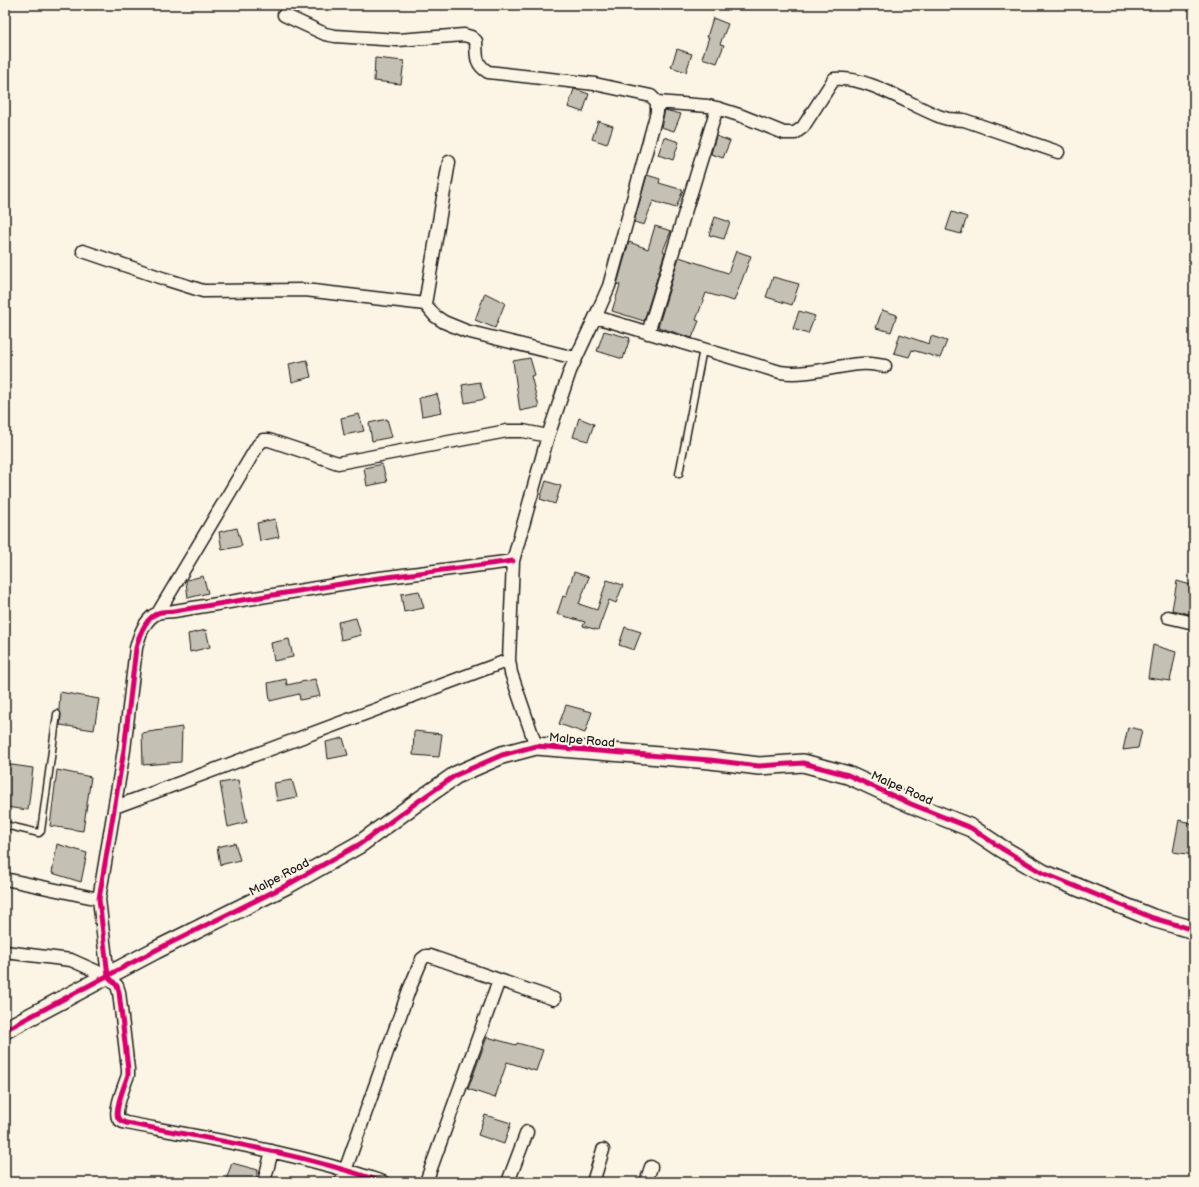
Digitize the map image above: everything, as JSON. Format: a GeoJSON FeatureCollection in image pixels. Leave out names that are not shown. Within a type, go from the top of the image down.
{"type":"FeatureCollection","features":[{"type":"Feature","properties":{"kind":"street"},"geometry":{"type":"LineString","coordinates":[[284,15],[325,34],[335,36],[398,40],[464,35],[471,37],[476,41],[477,60],[482,68],[488,72],[595,84],[651,96],[657,102],[718,108],[784,132],[795,132],[803,128],[834,79],[841,78],[875,86],[941,117],[964,120],[1058,152]]}},
{"type":"Feature","properties":{"kind":"street"},"geometry":{"type":"LineString","coordinates":[[536,746],[511,673],[509,660],[512,561],[548,436],[575,358],[596,317],[609,286],[657,112],[657,102]]}},
{"type":"Feature","properties":{"kind":"street"},"geometry":{"type":"LineString","coordinates":[[648,333],[718,108]]}},
{"type":"Feature","properties":{"kind":"street"},"geometry":{"type":"LineString","coordinates":[[449,162],[426,304],[435,316],[444,322],[466,331],[575,358]]}},
{"type":"Feature","properties":{"kind":"street"},"geometry":{"type":"LineString","coordinates":[[83,251],[203,291],[305,290],[426,304]]}},
{"type":"Feature","properties":{"kind":"street"},"geometry":{"type":"LineString","coordinates":[[596,317],[791,374],[861,364],[885,366]]}},
{"type":"Feature","properties":{"kind":"street"},"geometry":{"type":"LineString","coordinates":[[107,976],[100,899],[124,750],[136,648],[147,622],[158,613],[258,445],[263,440],[269,440],[338,463],[507,431],[523,431],[548,436]]}},
{"type":"Feature","properties":{"kind":"street"},"geometry":{"type":"LineString","coordinates":[[158,613],[372,579],[512,561]]}},
{"type":"Feature","properties":{"kind":"street"},"geometry":{"type":"LineString","coordinates":[[1168,617],[1194,623]]}},
{"type":"Feature","properties":{"kind":"street"},"geometry":{"type":"LineString","coordinates":[[115,807],[509,660]]}},
{"type":"Feature","properties":{"kind":"street","name":"Malpe Road"},"geometry":{"type":"LineString","coordinates":[[5,1030],[156,950],[287,885],[360,844],[456,775],[502,755],[536,746],[710,760],[759,766],[803,763],[848,775],[911,804],[971,828],[1042,873],[1153,918],[1194,930]]}},
{"type":"Feature","properties":{"kind":"street"},"geometry":{"type":"LineString","coordinates":[[5,879],[100,899]]}},
{"type":"Feature","properties":{"kind":"street"},"geometry":{"type":"LineString","coordinates":[[5,952],[71,960],[107,976],[117,986],[128,1069],[128,1075],[117,1110],[118,1117],[121,1121],[272,1151],[346,1169],[382,1182]]}},
{"type":"Feature","properties":{"kind":"street"},"geometry":{"type":"LineString","coordinates":[[341,1182],[409,990],[422,959],[426,956],[430,956],[554,999]]}},
{"type":"Feature","properties":{"kind":"street"},"geometry":{"type":"LineString","coordinates":[[426,1182],[499,980]]}},
{"type":"Feature","properties":{"kind":"street"},"geometry":{"type":"LineString","coordinates":[[508,1182],[527,1132]]}},
{"type":"Feature","properties":{"kind":"street"},"geometry":{"type":"LineString","coordinates":[[592,1182],[603,1150]]}},
{"type":"Feature","properties":{"kind":"street"},"geometry":{"type":"LineString","coordinates":[[264,1182],[272,1151]]}},
{"type":"Feature","properties":{"kind":"street"},"geometry":{"type":"LineString","coordinates":[[646,1182],[651,1167]]}},
{"type":"Feature","properties":{"kind":"lane"},"geometry":{"type":"LineString","coordinates":[[678,474],[702,349]]}},
{"type":"Feature","properties":{"kind":"lane"},"geometry":{"type":"LineString","coordinates":[[5,825],[39,832],[41,831],[57,714]]}},
{"type":"Feature","properties":{"kind":"building"},"geometry":{"type":"Polygon","coordinates":[[[713,18],[728,24],[720,44],[724,45],[717,63],[702,58],[713,18]]]}},
{"type":"Feature","properties":{"kind":"building"},"geometry":{"type":"Polygon","coordinates":[[[677,49],[692,54],[686,72],[671,67],[677,49]]]}},
{"type":"Feature","properties":{"kind":"building"},"geometry":{"type":"Polygon","coordinates":[[[375,58],[404,61],[401,84],[374,81],[375,58]]]}},
{"type":"Feature","properties":{"kind":"building"},"geometry":{"type":"Polygon","coordinates":[[[574,89],[589,94],[583,112],[568,107],[574,89]]]}},
{"type":"Feature","properties":{"kind":"building"},"geometry":{"type":"Polygon","coordinates":[[[665,110],[681,114],[674,131],[661,127],[665,110]]]}},
{"type":"Feature","properties":{"kind":"building"},"geometry":{"type":"Polygon","coordinates":[[[598,121],[613,126],[607,144],[592,139],[598,121]]]}},
{"type":"Feature","properties":{"kind":"building"},"geometry":{"type":"Polygon","coordinates":[[[716,136],[730,141],[723,158],[711,154],[716,136]]]}},
{"type":"Feature","properties":{"kind":"building"},"geometry":{"type":"Polygon","coordinates":[[[664,137],[679,142],[673,160],[658,155],[664,137]]]}},
{"type":"Feature","properties":{"kind":"building"},"geometry":{"type":"Polygon","coordinates":[[[647,175],[660,179],[659,183],[683,190],[676,208],[653,201],[644,225],[634,222],[647,175]]]}},
{"type":"Feature","properties":{"kind":"building"},"geometry":{"type":"Polygon","coordinates":[[[952,212],[967,217],[961,234],[946,230],[952,212]]]}},
{"type":"Feature","properties":{"kind":"building"},"geometry":{"type":"Polygon","coordinates":[[[715,217],[730,222],[724,239],[709,235],[715,217]]]}},
{"type":"Feature","properties":{"kind":"building"},"geometry":{"type":"Polygon","coordinates":[[[655,226],[671,231],[663,251],[665,252],[644,321],[612,311],[620,285],[617,284],[629,242],[648,249],[655,226]]]}},
{"type":"Feature","properties":{"kind":"building"},"geometry":{"type":"Polygon","coordinates":[[[736,251],[751,256],[734,301],[706,293],[696,320],[699,321],[692,338],[658,327],[679,257],[728,273],[736,251]]]}},
{"type":"Feature","properties":{"kind":"building"},"geometry":{"type":"Polygon","coordinates":[[[773,277],[799,284],[792,305],[766,297],[773,277]]]}},
{"type":"Feature","properties":{"kind":"building"},"geometry":{"type":"Polygon","coordinates":[[[485,293],[505,303],[495,328],[475,320],[485,293]]]}},
{"type":"Feature","properties":{"kind":"building"},"geometry":{"type":"Polygon","coordinates":[[[882,310],[897,315],[891,332],[876,328],[882,310]]]}},
{"type":"Feature","properties":{"kind":"building"},"geometry":{"type":"Polygon","coordinates":[[[799,311],[815,316],[808,334],[793,329],[799,311]]]}},
{"type":"Feature","properties":{"kind":"building"},"geometry":{"type":"Polygon","coordinates":[[[604,331],[630,338],[623,359],[597,351],[604,331]]]}},
{"type":"Feature","properties":{"kind":"building"},"geometry":{"type":"Polygon","coordinates":[[[900,334],[929,344],[931,336],[947,341],[940,358],[912,350],[909,357],[894,353],[900,334]]]}},
{"type":"Feature","properties":{"kind":"building"},"geometry":{"type":"Polygon","coordinates":[[[530,358],[535,375],[531,376],[539,407],[520,411],[513,361],[530,358]]]}},
{"type":"Feature","properties":{"kind":"building"},"geometry":{"type":"Polygon","coordinates":[[[307,360],[311,377],[292,382],[289,364],[307,360]]]}},
{"type":"Feature","properties":{"kind":"building"},"geometry":{"type":"Polygon","coordinates":[[[480,382],[485,399],[465,403],[462,385],[480,382]]]}},
{"type":"Feature","properties":{"kind":"building"},"geometry":{"type":"Polygon","coordinates":[[[437,394],[442,412],[422,416],[419,398],[437,394]]]}},
{"type":"Feature","properties":{"kind":"building"},"geometry":{"type":"Polygon","coordinates":[[[359,414],[364,431],[344,435],[341,418],[359,414]]]}},
{"type":"Feature","properties":{"kind":"building"},"geometry":{"type":"Polygon","coordinates":[[[579,418],[594,424],[588,441],[573,437],[579,418]]]}},
{"type":"Feature","properties":{"kind":"building"},"geometry":{"type":"Polygon","coordinates":[[[387,419],[392,437],[372,441],[369,423],[387,419]]]}},
{"type":"Feature","properties":{"kind":"building"},"geometry":{"type":"Polygon","coordinates":[[[382,464],[387,482],[367,486],[364,468],[382,464]]]}},
{"type":"Feature","properties":{"kind":"building"},"geometry":{"type":"Polygon","coordinates":[[[546,481],[561,486],[555,504],[540,499],[546,481]]]}},
{"type":"Feature","properties":{"kind":"building"},"geometry":{"type":"Polygon","coordinates":[[[275,519],[279,537],[260,541],[257,523],[275,519]]]}},
{"type":"Feature","properties":{"kind":"building"},"geometry":{"type":"Polygon","coordinates":[[[237,528],[242,546],[222,550],[219,532],[237,528]]]}},
{"type":"Feature","properties":{"kind":"building"},"geometry":{"type":"Polygon","coordinates":[[[574,572],[589,577],[579,604],[597,610],[607,580],[623,585],[616,603],[609,600],[598,630],[583,626],[585,622],[557,614],[563,596],[566,597],[574,572]]]}},
{"type":"Feature","properties":{"kind":"building"},"geometry":{"type":"Polygon","coordinates":[[[203,576],[208,593],[188,598],[186,581],[203,576]]]}},
{"type":"Feature","properties":{"kind":"building"},"geometry":{"type":"Polygon","coordinates":[[[1177,581],[1194,586],[1194,615],[1172,610],[1177,581]]]}},
{"type":"Feature","properties":{"kind":"building"},"geometry":{"type":"Polygon","coordinates":[[[419,591],[424,608],[404,612],[401,594],[419,591]]]}},
{"type":"Feature","properties":{"kind":"building"},"geometry":{"type":"Polygon","coordinates":[[[356,618],[361,635],[341,640],[338,622],[356,618]]]}},
{"type":"Feature","properties":{"kind":"building"},"geometry":{"type":"Polygon","coordinates":[[[625,627],[641,632],[634,650],[619,645],[625,627]]]}},
{"type":"Feature","properties":{"kind":"building"},"geometry":{"type":"Polygon","coordinates":[[[206,630],[210,647],[190,652],[188,634],[206,630]]]}},
{"type":"Feature","properties":{"kind":"building"},"geometry":{"type":"Polygon","coordinates":[[[289,639],[293,657],[274,661],[271,643],[289,639]]]}},
{"type":"Feature","properties":{"kind":"building"},"geometry":{"type":"Polygon","coordinates":[[[1153,645],[1176,652],[1170,681],[1148,678],[1153,645]]]}},
{"type":"Feature","properties":{"kind":"building"},"geometry":{"type":"Polygon","coordinates":[[[286,679],[287,685],[315,679],[320,696],[300,700],[299,694],[270,701],[268,683],[286,679]]]}},
{"type":"Feature","properties":{"kind":"building"},"geometry":{"type":"Polygon","coordinates":[[[60,692],[99,699],[94,730],[60,725],[60,692]]]}},
{"type":"Feature","properties":{"kind":"building"},"geometry":{"type":"Polygon","coordinates":[[[566,705],[592,712],[585,733],[559,724],[566,705]]]}},
{"type":"Feature","properties":{"kind":"building"},"geometry":{"type":"Polygon","coordinates":[[[182,727],[181,762],[143,765],[142,733],[182,727]]]}},
{"type":"Feature","properties":{"kind":"building"},"geometry":{"type":"Polygon","coordinates":[[[1128,727],[1142,730],[1138,748],[1123,750],[1128,727]]]}},
{"type":"Feature","properties":{"kind":"building"},"geometry":{"type":"Polygon","coordinates":[[[414,731],[442,734],[439,757],[413,755],[414,731]]]}},
{"type":"Feature","properties":{"kind":"building"},"geometry":{"type":"Polygon","coordinates":[[[343,738],[348,755],[328,759],[326,742],[343,738]]]}},
{"type":"Feature","properties":{"kind":"building"},"geometry":{"type":"Polygon","coordinates":[[[5,764],[33,768],[28,810],[5,807],[5,764]]]}},
{"type":"Feature","properties":{"kind":"building"},"geometry":{"type":"Polygon","coordinates":[[[57,770],[91,777],[83,831],[50,826],[57,770]]]}},
{"type":"Feature","properties":{"kind":"building"},"geometry":{"type":"Polygon","coordinates":[[[238,780],[247,822],[228,827],[220,783],[238,780]]]}},
{"type":"Feature","properties":{"kind":"building"},"geometry":{"type":"Polygon","coordinates":[[[292,780],[297,797],[277,801],[274,783],[292,780]]]}},
{"type":"Feature","properties":{"kind":"building"},"geometry":{"type":"Polygon","coordinates":[[[1179,820],[1194,824],[1194,855],[1173,852],[1179,820]]]}},
{"type":"Feature","properties":{"kind":"building"},"geometry":{"type":"Polygon","coordinates":[[[235,843],[240,860],[220,865],[217,847],[235,843]]]}},
{"type":"Feature","properties":{"kind":"building"},"geometry":{"type":"Polygon","coordinates":[[[57,844],[87,853],[81,882],[52,873],[57,844]]]}},
{"type":"Feature","properties":{"kind":"building"},"geometry":{"type":"Polygon","coordinates":[[[487,1037],[516,1045],[517,1043],[543,1050],[536,1071],[507,1062],[495,1098],[468,1089],[487,1037]]]}},
{"type":"Feature","properties":{"kind":"building"},"geometry":{"type":"Polygon","coordinates":[[[485,1115],[511,1123],[504,1144],[478,1135],[485,1115]]]}},
{"type":"Feature","properties":{"kind":"building"},"geometry":{"type":"Polygon","coordinates":[[[232,1163],[258,1170],[255,1182],[225,1182],[232,1163]]]}},
{"type":"Feature","properties":{"kind":"cycle path"},"geometry":{"type":"LineString","coordinates":[[383,1182],[320,1163],[287,1155],[223,1141],[126,1123],[118,1118],[117,1109],[128,1075],[128,1069],[119,992],[117,986],[108,976],[99,899],[124,750],[136,648],[146,623],[153,615],[160,612],[372,579],[513,561]]}},
{"type":"Feature","properties":{"kind":"cycle path"},"geometry":{"type":"LineString","coordinates":[[5,1030],[156,950],[287,885],[360,844],[456,775],[502,755],[536,746],[710,760],[759,766],[803,763],[848,775],[911,804],[971,828],[1043,873],[1153,918],[1194,930]]}}]}
